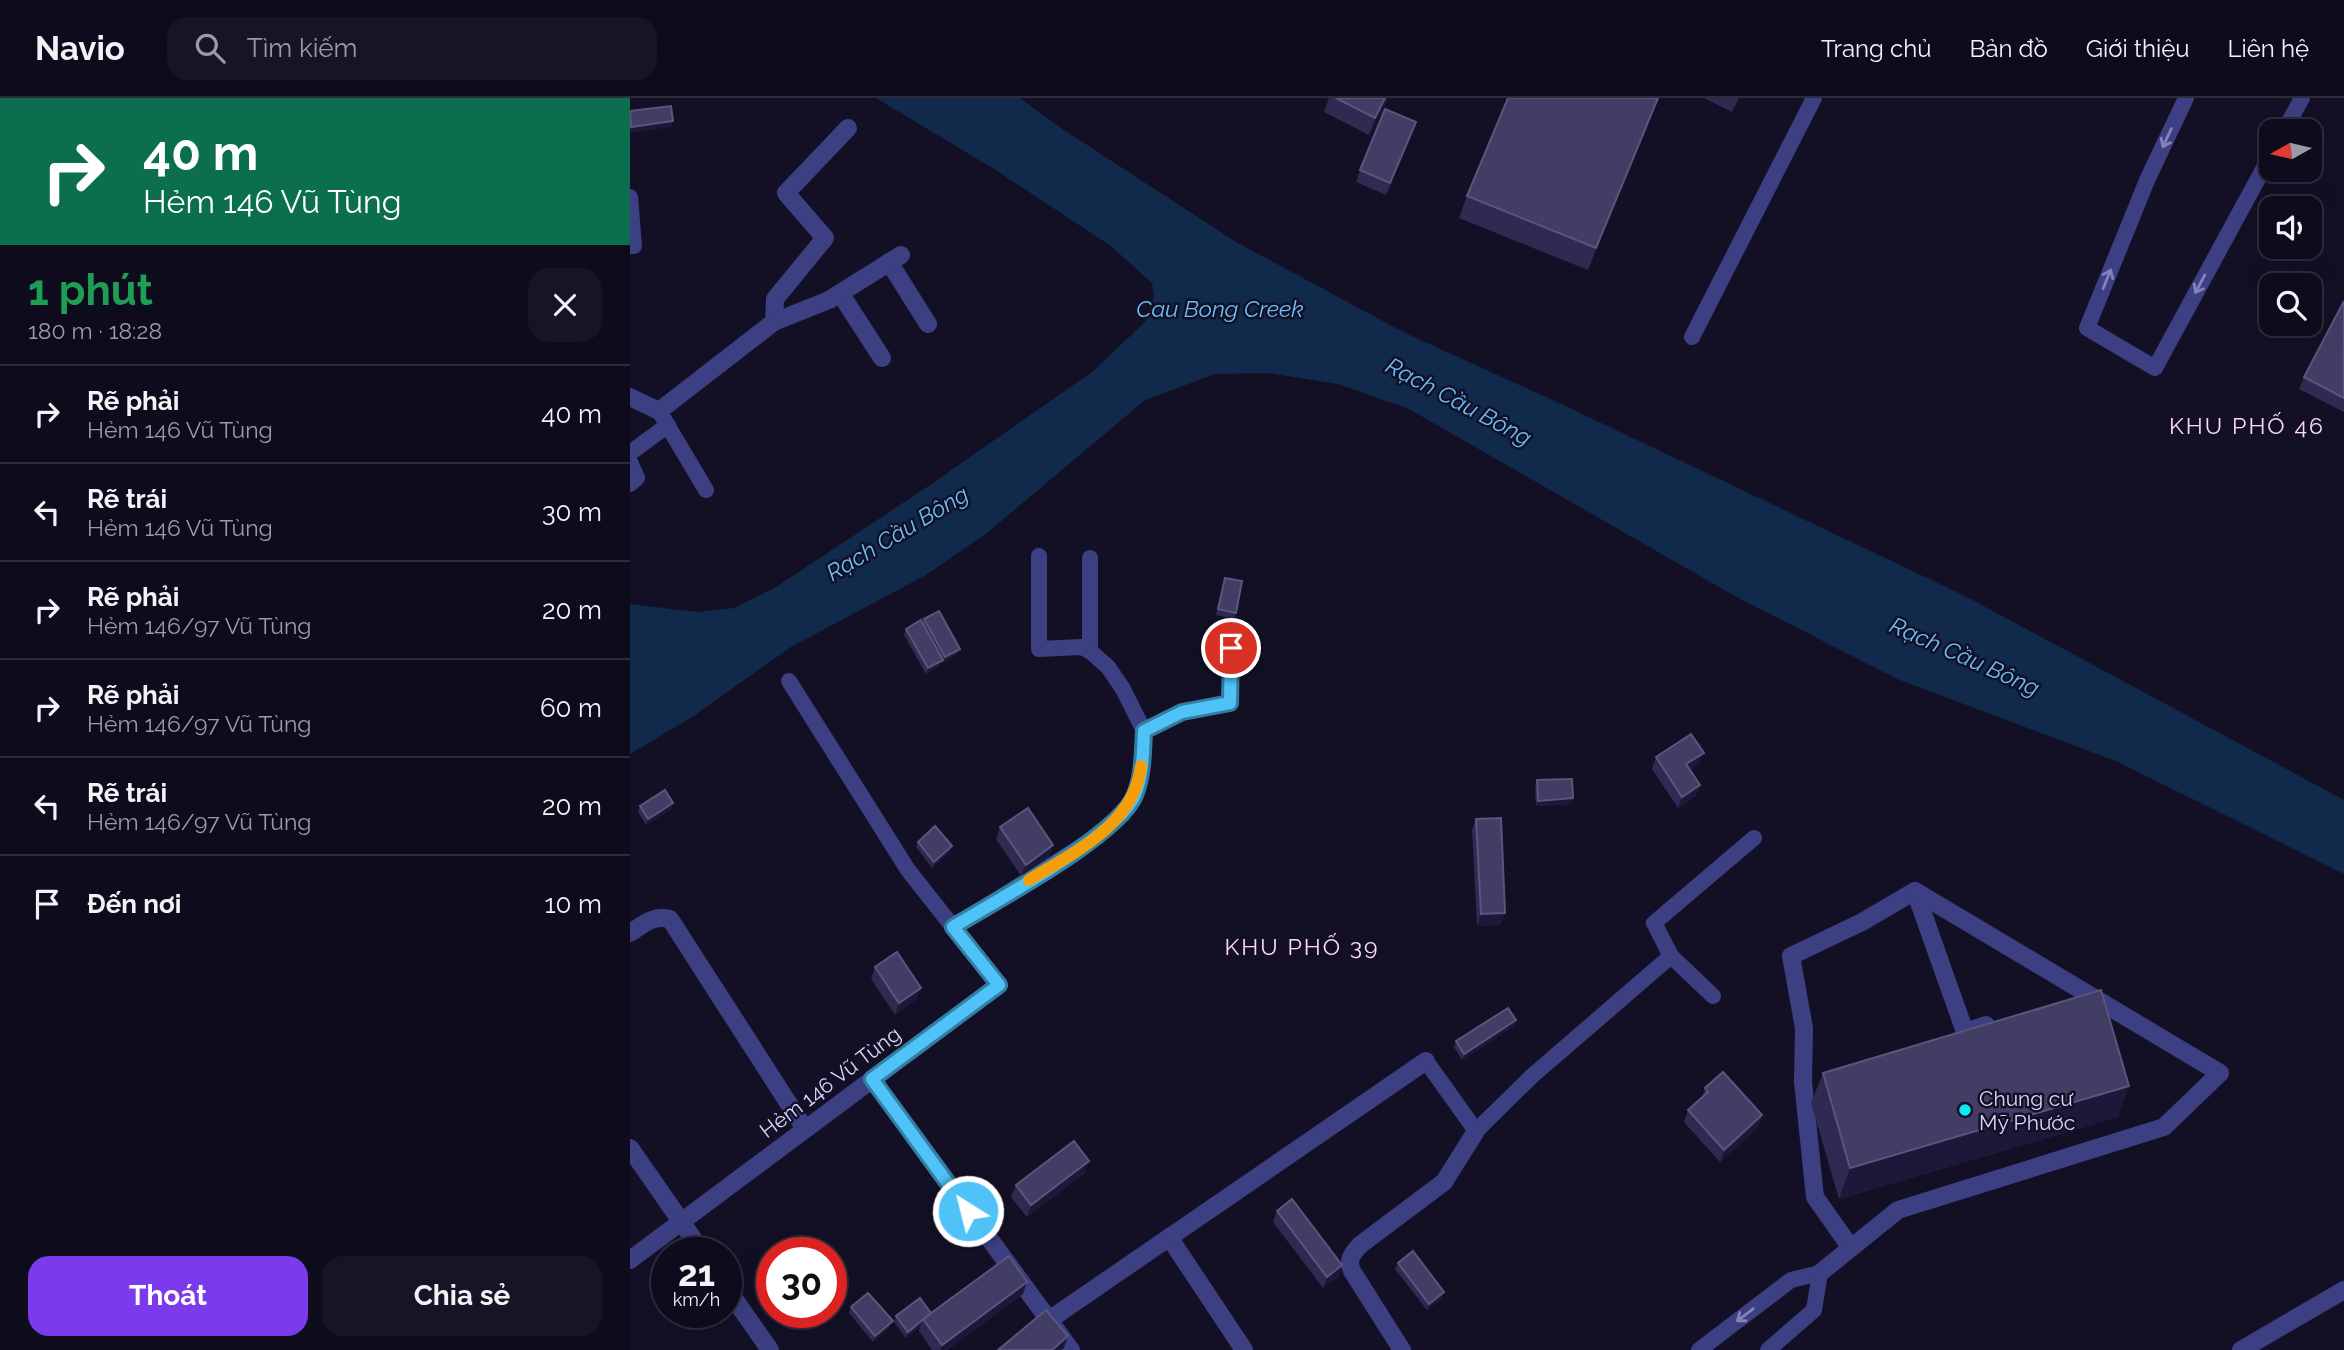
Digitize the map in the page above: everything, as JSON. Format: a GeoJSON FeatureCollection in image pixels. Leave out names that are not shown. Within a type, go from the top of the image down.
{"type":"FeatureCollection","features":[{"type":"Feature","properties":{"kind":"street"},"geometry":{"type":"LineString","coordinates":[[774,322],[775,299],[825,238],[786,193],[848,128]]}},
{"type":"Feature","properties":{"kind":"street"},"geometry":{"type":"LineString","coordinates":[[630,397],[664,418],[774,322],[829,300],[895,258],[928,324]]}},
{"type":"Feature","properties":{"kind":"street"},"geometry":{"type":"LineString","coordinates":[[840,293],[882,358]]}},
{"type":"Feature","properties":{"kind":"street"},"geometry":{"type":"LineString","coordinates":[[1820,1273],[1898,1210],[2164,1127],[2220,1073],[1915,891]]}},
{"type":"Feature","properties":{"kind":"street"},"geometry":{"type":"LineString","coordinates":[[1915,891],[1959,1033],[2002,1021]]}},
{"type":"Feature","properties":{"kind":"street"},"geometry":{"type":"LineString","coordinates":[[1851,1248],[1815,1197],[1804,1028],[1791,956],[1861,922],[1915,891]]}},
{"type":"Feature","properties":{"kind":"street"},"geometry":{"type":"LineString","coordinates":[[630,933],[654,918],[660,916],[670,919],[805,1129]]}},
{"type":"Feature","properties":{"kind":"street","name":"Hẻm 146 Vũ Tùng"},"geometry":{"type":"LineString","coordinates":[[630,1260],[999,985],[953,927]]}},
{"type":"Feature","properties":{"kind":"street"},"geometry":{"type":"LineString","coordinates":[[2064,1002],[2089,995]]}},
{"type":"Feature","properties":{"kind":"street"},"geometry":{"type":"LineString","coordinates":[[1049,1320],[1426,1061]]}},
{"type":"Feature","properties":{"kind":"street"},"geometry":{"type":"LineString","coordinates":[[872,1079],[1071,1350]]}},
{"type":"Feature","properties":{"kind":"street"},"geometry":{"type":"LineString","coordinates":[[1402,1350],[1352,1271],[1350,1255],[1444,1181],[1476,1131]]}},
{"type":"Feature","properties":{"kind":"street"},"geometry":{"type":"LineString","coordinates":[[630,1148],[692,1237]]}},
{"type":"Feature","properties":{"kind":"street"},"geometry":{"type":"LineString","coordinates":[[1169,1237],[1244,1350]]}},
{"type":"Feature","properties":{"kind":"street"},"geometry":{"type":"LineString","coordinates":[[2241,1350],[2344,1290]]}},
{"type":"Feature","properties":{"kind":"street"},"geometry":{"type":"LineString","coordinates":[[742,1310],[770,1350]]}},
{"type":"Feature","properties":{"kind":"lane"},"geometry":{"type":"LineString","coordinates":[[1692,337],[1814,98]]}},
{"type":"Feature","properties":{"kind":"lane"},"geometry":{"type":"LineString","coordinates":[[2186,98],[2148,178],[2087,328],[2155,368],[2259,176]]}},
{"type":"Feature","properties":{"kind":"lane"},"geometry":{"type":"LineString","coordinates":[[2291,119],[2302,98]]}},
{"type":"Feature","properties":{"kind":"lane"},"geometry":{"type":"LineString","coordinates":[[630,197],[634,246],[630,246]]}},
{"type":"Feature","properties":{"kind":"lane"},"geometry":{"type":"LineString","coordinates":[[630,453],[664,418],[706,490]]}},
{"type":"Feature","properties":{"kind":"lane"},"geometry":{"type":"LineString","coordinates":[[630,462],[637,478],[630,484]]}},
{"type":"Feature","properties":{"kind":"lane"},"geometry":{"type":"LineString","coordinates":[[789,681],[908,870],[953,927],[1098,836],[1123,814],[1134,796],[1140,776],[1144,731],[1123,689],[1108,667],[1090,651],[1081,647],[1039,649],[1039,556]]}},
{"type":"Feature","properties":{"kind":"lane"},"geometry":{"type":"LineString","coordinates":[[1090,558],[1090,651]]}},
{"type":"Feature","properties":{"kind":"lane"},"geometry":{"type":"LineString","coordinates":[[1144,731],[1182,712],[1230,703],[1231,648]]}},
{"type":"Feature","properties":{"kind":"lane"},"geometry":{"type":"LineString","coordinates":[[1713,996],[1671,956],[1654,923],[1754,838]]}},
{"type":"Feature","properties":{"kind":"lane"},"geometry":{"type":"LineString","coordinates":[[1426,1061],[1476,1131],[1532,1076],[1671,956]]}},
{"type":"Feature","properties":{"kind":"lane"},"geometry":{"type":"LineString","coordinates":[[1699,1350],[1791,1280],[1820,1273],[1814,1310],[1768,1350]]}},
{"type":"Feature","properties":{"kind":"water","name":"Cau Bong Creek"},"geometry":{"type":"Polygon","coordinates":[[[876,98],[1020,98],[1061,128],[1236,242],[1401,331],[1965,596],[2344,800],[2344,874],[2118,762],[1897,679],[1733,595],[1409,409],[1338,384],[1269,373],[1215,374],[1145,400],[987,533],[926,575],[791,647],[692,717],[630,754],[630,604],[697,612],[734,608],[773,589],[930,485],[1092,372],[1145,322],[1154,296],[1152,283],[1111,246],[994,169],[876,98]]]}},
{"type":"Feature","properties":{"kind":"building"},"geometry":{"type":"Polygon","coordinates":[[[1336,98],[1385,98],[1375,118],[1336,98]]]}},
{"type":"Feature","properties":{"kind":"building"},"geometry":{"type":"Polygon","coordinates":[[[1508,98],[1658,98],[1596,248],[1467,196],[1508,98]]]}},
{"type":"Feature","properties":{"kind":"building"},"geometry":{"type":"Polygon","coordinates":[[[671,106],[673,121],[631,127],[630,111],[671,106]]]}},
{"type":"Feature","properties":{"kind":"building"},"geometry":{"type":"Polygon","coordinates":[[[1385,109],[1416,122],[1390,183],[1360,170],[1385,109]]]}},
{"type":"Feature","properties":{"kind":"building"},"geometry":{"type":"Polygon","coordinates":[[[2344,301],[2344,398],[2304,377],[2344,301]]]}},
{"type":"Feature","properties":{"kind":"building"},"geometry":{"type":"Polygon","coordinates":[[[1225,578],[1242,581],[1236,613],[1218,609],[1225,578]]]}},
{"type":"Feature","properties":{"kind":"building"},"geometry":{"type":"Polygon","coordinates":[[[939,611],[960,649],[945,657],[924,619],[939,611]]]}},
{"type":"Feature","properties":{"kind":"building"},"geometry":{"type":"Polygon","coordinates":[[[921,620],[943,660],[928,668],[906,629],[921,620]]]}},
{"type":"Feature","properties":{"kind":"building"},"geometry":{"type":"Polygon","coordinates":[[[1691,734],[1704,753],[1686,764],[1700,785],[1682,797],[1656,757],[1691,734]]]}},
{"type":"Feature","properties":{"kind":"building"},"geometry":{"type":"Polygon","coordinates":[[[1572,779],[1573,798],[1538,801],[1537,780],[1572,779]]]}},
{"type":"Feature","properties":{"kind":"building"},"geometry":{"type":"Polygon","coordinates":[[[665,790],[673,803],[648,819],[640,806],[665,790]]]}},
{"type":"Feature","properties":{"kind":"building"},"geometry":{"type":"Polygon","coordinates":[[[1028,808],[1053,845],[1026,865],[1000,827],[1028,808]]]}},
{"type":"Feature","properties":{"kind":"building"},"geometry":{"type":"Polygon","coordinates":[[[1501,818],[1505,913],[1481,914],[1476,819],[1501,818]]]}},
{"type":"Feature","properties":{"kind":"building"},"geometry":{"type":"Polygon","coordinates":[[[935,826],[952,846],[934,862],[918,842],[935,826]]]}},
{"type":"Feature","properties":{"kind":"building"},"geometry":{"type":"Polygon","coordinates":[[[897,952],[921,988],[899,1003],[875,967],[897,952]]]}},
{"type":"Feature","properties":{"kind":"building","name":"Chung cư Mỹ Phước"},"geometry":{"type":"Polygon","coordinates":[[[2101,990],[2129,1086],[1850,1168],[1823,1073],[2101,990]]]}},
{"type":"Feature","properties":{"kind":"building"},"geometry":{"type":"Polygon","coordinates":[[[1508,1008],[1516,1020],[1464,1054],[1456,1041],[1508,1008]]]}},
{"type":"Feature","properties":{"kind":"building"},"geometry":{"type":"Polygon","coordinates":[[[1723,1072],[1762,1115],[1724,1150],[1688,1110],[1708,1092],[1705,1088],[1723,1072]]]}},
{"type":"Feature","properties":{"kind":"building"},"geometry":{"type":"Polygon","coordinates":[[[1074,1141],[1089,1161],[1031,1205],[1016,1185],[1074,1141]]]}},
{"type":"Feature","properties":{"kind":"building"},"geometry":{"type":"Polygon","coordinates":[[[1292,1199],[1342,1265],[1327,1277],[1277,1211],[1292,1199]]]}},
{"type":"Feature","properties":{"kind":"building"},"geometry":{"type":"Polygon","coordinates":[[[1413,1251],[1444,1292],[1429,1304],[1398,1263],[1413,1251]]]}},
{"type":"Feature","properties":{"kind":"building"},"geometry":{"type":"Polygon","coordinates":[[[1009,1256],[1027,1282],[942,1345],[923,1319],[1009,1256]]]}},
{"type":"Feature","properties":{"kind":"building"},"geometry":{"type":"Polygon","coordinates":[[[868,1293],[893,1321],[875,1336],[851,1307],[868,1293]]]}},
{"type":"Feature","properties":{"kind":"building"},"geometry":{"type":"Polygon","coordinates":[[[920,1298],[931,1313],[908,1332],[896,1316],[920,1298]]]}},
{"type":"Feature","properties":{"kind":"building"},"geometry":{"type":"Polygon","coordinates":[[[1046,1310],[1068,1336],[1052,1350],[998,1350],[1046,1310]]]}},
{"type":"Feature","properties":{"kind":"slow traffic"},"geometry":{"type":"LineString","coordinates":[[1029,880],[1098,836],[1123,814],[1134,796],[1141,766]]}},
{"type":"Feature","properties":{"kind":"place","name":"Chung cư Mỹ Phước"},"geometry":{"type":"Point","coordinates":[1965,1110]}},
{"type":"Feature","properties":{"kind":"district","name":"KHU PHỐ 46"},"geometry":{"type":"Point","coordinates":[2247,425]}},
{"type":"Feature","properties":{"kind":"district","name":"KHU PHỐ 39"},"geometry":{"type":"Point","coordinates":[1302,946]}},
{"type":"Feature","properties":{"kind":"route"},"geometry":{"type":"LineString","coordinates":[[968,1211],[872,1079],[999,985],[953,927],[1068,856],[1098,836],[1123,814],[1134,796],[1140,776],[1144,731],[1182,712],[1230,703],[1231,648]]}},
{"type":"Feature","properties":{"kind":"water label","name":"Rạch Cầu Bông"},"geometry":{"type":"Point","coordinates":[1459,401]}},
{"type":"Feature","properties":{"kind":"water label","name":"Rạch Cầu Bông"},"geometry":{"type":"Point","coordinates":[897,533]}},
{"type":"Feature","properties":{"kind":"water label","name":"Rạch Cầu Bông"},"geometry":{"type":"Point","coordinates":[1965,656]}}]}
